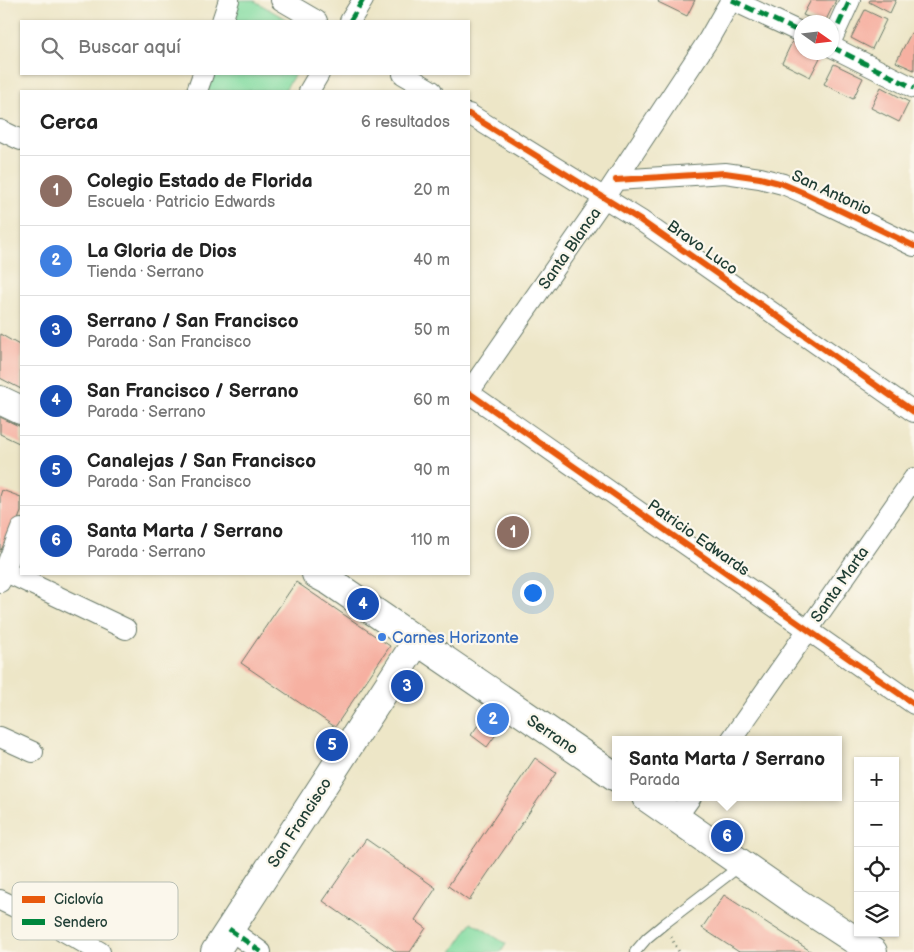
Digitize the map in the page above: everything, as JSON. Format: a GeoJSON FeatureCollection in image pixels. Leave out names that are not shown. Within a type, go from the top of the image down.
{"type":"FeatureCollection","features":[{"type":"Feature","properties":{"kind":"main road"},"geometry":{"type":"LineString","coordinates":[[0,400],[20,410]]}},
{"type":"Feature","properties":{"kind":"main road","name":"Serrano"},"geometry":{"type":"LineString","coordinates":[[328,577],[417,641],[612,774]]}},
{"type":"Feature","properties":{"kind":"main road","name":"San Francisco"},"geometry":{"type":"LineString","coordinates":[[215,952],[417,641]]}},
{"type":"Feature","properties":{"kind":"main road"},"geometry":{"type":"LineString","coordinates":[[659,801],[683,808],[742,864],[873,952]]}},
{"type":"Feature","properties":{"kind":"street"},"geometry":{"type":"LineString","coordinates":[[222,20],[229,0]]}},
{"type":"Feature","properties":{"kind":"street"},"geometry":{"type":"LineString","coordinates":[[281,0],[315,20]]}},
{"type":"Feature","properties":{"kind":"street"},"geometry":{"type":"LineString","coordinates":[[351,20],[363,0]]}},
{"type":"Feature","properties":{"kind":"street"},"geometry":{"type":"LineString","coordinates":[[731,0],[794,29]]}},
{"type":"Feature","properties":{"kind":"street","name":"Santa Blanca"},"geometry":{"type":"LineString","coordinates":[[470,392],[616,180],[703,49],[731,0]]}},
{"type":"Feature","properties":{"kind":"street"},"geometry":{"type":"LineString","coordinates":[[839,24],[850,0]]}},
{"type":"Feature","properties":{"kind":"street"},"geometry":{"type":"LineString","coordinates":[[839,50],[914,88]]}},
{"type":"Feature","properties":{"kind":"street"},"geometry":{"type":"LineString","coordinates":[[197,90],[203,75]]}},
{"type":"Feature","properties":{"kind":"street"},"geometry":{"type":"LineString","coordinates":[[311,90],[319,75]]}},
{"type":"Feature","properties":{"kind":"street"},"geometry":{"type":"LineString","coordinates":[[405,75],[430,90]]}},
{"type":"Feature","properties":{"kind":"street","name":"Bravo Luco"},"geometry":{"type":"LineString","coordinates":[[470,115],[640,220],[914,412]]}},
{"type":"Feature","properties":{"kind":"street"},"geometry":{"type":"LineString","coordinates":[[0,130],[20,140]]}},
{"type":"Feature","properties":{"kind":"street","name":"San Antonio"},"geometry":{"type":"LineString","coordinates":[[616,180],[743,174],[783,184],[914,246]]}},
{"type":"Feature","properties":{"kind":"street","name":"Patricio Edwards"},"geometry":{"type":"LineString","coordinates":[[470,394],[914,704]]}},
{"type":"Feature","properties":{"kind":"street","name":"Santa Marta"},"geometry":{"type":"LineString","coordinates":[[734,736],[914,478]]}},
{"type":"Feature","properties":{"kind":"street"},"geometry":{"type":"LineString","coordinates":[[20,531],[2,574],[126,629]]}},
{"type":"Feature","properties":{"kind":"street"},"geometry":{"type":"LineString","coordinates":[[0,737],[33,752]]}},
{"type":"Feature","properties":{"kind":"street"},"geometry":{"type":"LineString","coordinates":[[0,900],[12,906]]}},
{"type":"Feature","properties":{"kind":"street"},"geometry":{"type":"LineString","coordinates":[[229,929],[261,952]]}},
{"type":"Feature","properties":{"kind":"street"},"geometry":{"type":"LineString","coordinates":[[79,940],[100,952]]}},
{"type":"Feature","properties":{"kind":"lane"},"geometry":{"type":"LineString","coordinates":[[635,952],[647,938],[664,924],[742,864]]}},
{"type":"Feature","properties":{"kind":"green space"},"geometry":{"type":"Polygon","coordinates":[[[238,0],[253,0],[287,20],[231,20],[238,0]]]}},
{"type":"Feature","properties":{"kind":"green space"},"geometry":{"type":"Polygon","coordinates":[[[212,75],[294,75],[285,90],[205,90],[212,75]]]}},
{"type":"Feature","properties":{"kind":"green space"},"geometry":{"type":"Polygon","coordinates":[[[472,922],[506,944],[501,952],[452,952],[472,922]]]}},
{"type":"Feature","properties":{"kind":"building"},"geometry":{"type":"Polygon","coordinates":[[[659,0],[695,0],[687,16],[658,2],[659,0]]]}},
{"type":"Feature","properties":{"kind":"building"},"geometry":{"type":"Polygon","coordinates":[[[811,0],[836,0],[828,15],[803,15],[811,0]]]}},
{"type":"Feature","properties":{"kind":"building"},"geometry":{"type":"Polygon","coordinates":[[[870,0],[896,0],[890,13],[869,2],[870,0]]]}},
{"type":"Feature","properties":{"kind":"building"},"geometry":{"type":"Polygon","coordinates":[[[865,10],[886,20],[872,49],[851,38],[865,10]]]}},
{"type":"Feature","properties":{"kind":"building"},"geometry":{"type":"Polygon","coordinates":[[[911,33],[914,34],[914,70],[896,62],[911,33]]]}},
{"type":"Feature","properties":{"kind":"building"},"geometry":{"type":"Polygon","coordinates":[[[792,42],[794,43],[794,60],[819,60],[810,77],[782,63],[792,42]]]}},
{"type":"Feature","properties":{"kind":"building"},"geometry":{"type":"Polygon","coordinates":[[[834,64],[863,78],[853,99],[824,84],[834,64]]]}},
{"type":"Feature","properties":{"kind":"building"},"geometry":{"type":"Polygon","coordinates":[[[881,87],[909,102],[899,122],[871,108],[881,87]]]}},
{"type":"Feature","properties":{"kind":"building"},"geometry":{"type":"Polygon","coordinates":[[[0,334],[20,345],[20,388],[0,378],[0,334]]]}},
{"type":"Feature","properties":{"kind":"building"},"geometry":{"type":"Polygon","coordinates":[[[0,417],[20,427],[20,444],[0,434],[0,417]]]}},
{"type":"Feature","properties":{"kind":"building"},"geometry":{"type":"Polygon","coordinates":[[[2,490],[20,497],[20,515],[8,545],[0,550],[0,496],[2,490]]]}},
{"type":"Feature","properties":{"kind":"building"},"geometry":{"type":"Polygon","coordinates":[[[296,582],[390,646],[335,727],[241,663],[296,582]]]}},
{"type":"Feature","properties":{"kind":"building"},"geometry":{"type":"Polygon","coordinates":[[[489,710],[505,722],[487,747],[471,735],[489,710]]]}},
{"type":"Feature","properties":{"kind":"building"},"geometry":{"type":"Polygon","coordinates":[[[535,758],[556,773],[469,901],[448,886],[535,758]]]}},
{"type":"Feature","properties":{"kind":"building"},"geometry":{"type":"Polygon","coordinates":[[[366,839],[436,888],[415,920],[426,928],[410,952],[396,952],[323,901],[366,839]]]}},
{"type":"Feature","properties":{"kind":"building"},"geometry":{"type":"Polygon","coordinates":[[[724,895],[812,952],[739,952],[702,928],[724,895]]]}},
{"type":"Feature","properties":{"kind":"marked path"},"geometry":{"type":"LineString","coordinates":[[351,20],[363,0]]}},
{"type":"Feature","properties":{"kind":"marked path"},"geometry":{"type":"LineString","coordinates":[[732,0],[794,29]]}},
{"type":"Feature","properties":{"kind":"marked path"},"geometry":{"type":"LineString","coordinates":[[839,24],[850,0]]}},
{"type":"Feature","properties":{"kind":"marked path"},"geometry":{"type":"LineString","coordinates":[[839,50],[914,88]]}},
{"type":"Feature","properties":{"kind":"marked path"},"geometry":{"type":"LineString","coordinates":[[229,929],[261,952]]}},
{"type":"Feature","properties":{"kind":"cycle path"},"geometry":{"type":"LineString","coordinates":[[470,115],[640,220],[914,412]]}},
{"type":"Feature","properties":{"kind":"cycle path"},"geometry":{"type":"LineString","coordinates":[[616,180],[725,173],[760,178],[783,184],[804,193],[914,246]]}},
{"type":"Feature","properties":{"kind":"cycle path"},"geometry":{"type":"LineString","coordinates":[[470,394],[914,704]]}},
{"type":"Feature","properties":{"kind":"place","name":"Colegio Estado de Florida"},"geometry":{"type":"Point","coordinates":[513,532]}},
{"type":"Feature","properties":{"kind":"place","name":"San Francisco / Serrano"},"geometry":{"type":"Point","coordinates":[363,604]}},
{"type":"Feature","properties":{"kind":"place","name":"Carnes Horizonte"},"geometry":{"type":"Point","coordinates":[382,637]}},
{"type":"Feature","properties":{"kind":"place","name":"Serrano / San Francisco"},"geometry":{"type":"Point","coordinates":[407,686]}},
{"type":"Feature","properties":{"kind":"place","name":"La Gloria de Dios"},"geometry":{"type":"Point","coordinates":[493,719]}},
{"type":"Feature","properties":{"kind":"place","name":"Canalejas / San Francisco"},"geometry":{"type":"Point","coordinates":[332,745]}},
{"type":"Feature","properties":{"kind":"place","name":"Santa Marta / Serrano"},"geometry":{"type":"Point","coordinates":[727,836]}}]}
